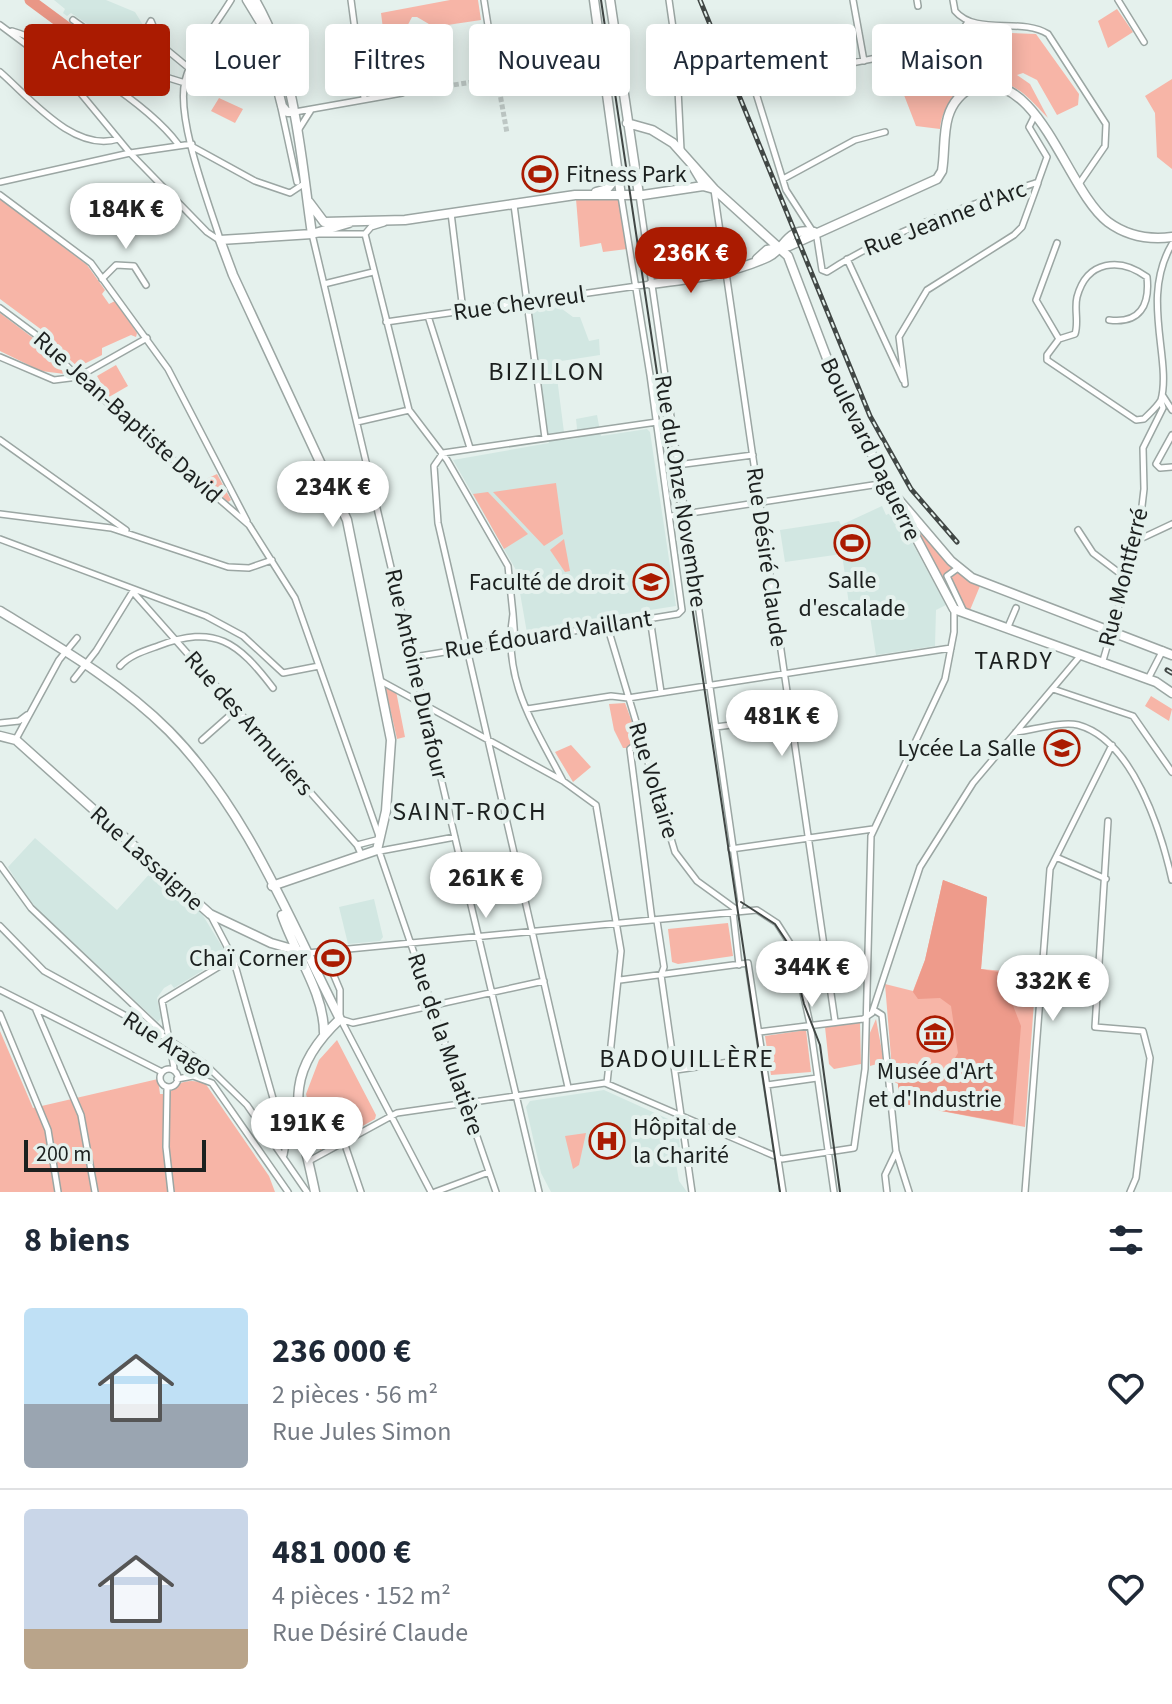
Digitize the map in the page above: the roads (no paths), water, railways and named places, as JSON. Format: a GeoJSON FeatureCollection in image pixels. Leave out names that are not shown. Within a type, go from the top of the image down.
{"type":"FeatureCollection","features":[{"type":"Feature","properties":{"kind":"main road","name":"Rue Antoine Durafour"},"geometry":{"type":"LineString","coordinates":[[251,0],[272,30],[294,109],[303,157],[302,182],[309,202],[312,234]]}},
{"type":"Feature","properties":{"kind":"main road","name":"Rue Antoine Durafour"},"geometry":{"type":"LineString","coordinates":[[251,0],[265,36],[279,99]]}},
{"type":"Feature","properties":{"kind":"main road"},"geometry":{"type":"LineString","coordinates":[[594,0],[621,196]]}},
{"type":"Feature","properties":{"kind":"main road"},"geometry":{"type":"LineString","coordinates":[[610,0],[639,195]]}},
{"type":"Feature","properties":{"kind":"main road"},"geometry":{"type":"LineString","coordinates":[[651,284],[726,273],[772,255],[782,239],[804,230],[814,232],[937,179],[944,160],[948,114],[964,91],[991,85],[1011,91],[1035,115],[1098,213],[1123,231],[1153,239],[1172,237]]}},
{"type":"Feature","properties":{"kind":"main road"},"geometry":{"type":"LineString","coordinates":[[279,99],[287,112],[294,109]]}},
{"type":"Feature","properties":{"kind":"main road","name":"Boulevard Daguerre"},"geometry":{"type":"LineString","coordinates":[[627,123],[652,130],[684,154],[714,189],[788,256],[842,398],[954,609]]}},
{"type":"Feature","properties":{"kind":"main road"},"geometry":{"type":"LineString","coordinates":[[309,202],[324,222],[391,220],[587,194],[607,189],[618,176]]}},
{"type":"Feature","properties":{"kind":"main road"},"geometry":{"type":"LineString","coordinates":[[587,194],[639,195],[703,186]]}},
{"type":"Feature","properties":{"kind":"main road","name":"Boulevard Daguerre"},"geometry":{"type":"LineString","coordinates":[[703,186],[714,189]]}},
{"type":"Feature","properties":{"kind":"main road"},"geometry":{"type":"LineString","coordinates":[[272,886],[378,851],[386,811],[391,740],[347,520],[233,275],[220,240],[312,234],[349,223]]}},
{"type":"Feature","properties":{"kind":"main road"},"geometry":{"type":"LineString","coordinates":[[887,485],[959,568],[972,578],[1172,655]]}},
{"type":"Feature","properties":{"kind":"main road"},"geometry":{"type":"LineString","coordinates":[[906,510],[907,524]]}},
{"type":"Feature","properties":{"kind":"main road"},"geometry":{"type":"LineString","coordinates":[[954,609],[1148,680],[1172,693]]}},
{"type":"Feature","properties":{"kind":"main road"},"geometry":{"type":"LineString","coordinates":[[0,611],[85,664],[148,711],[200,766],[228,804],[340,1019],[324,1033],[297,1082],[315,1192]]}},
{"type":"Feature","properties":{"kind":"main road"},"geometry":{"type":"LineString","coordinates":[[0,736],[16,740]]}},
{"type":"Feature","properties":{"kind":"main road","name":"Rue Lassaigne"},"geometry":{"type":"LineString","coordinates":[[16,740],[210,914],[271,943],[306,953]]}},
{"type":"Feature","properties":{"kind":"main road"},"geometry":{"type":"LineString","coordinates":[[272,886],[293,949],[323,1008],[324,1033]]}},
{"type":"Feature","properties":{"kind":"street"},"geometry":{"type":"LineString","coordinates":[[217,24],[231,0]]}},
{"type":"Feature","properties":{"kind":"street"},"geometry":{"type":"LineString","coordinates":[[351,0],[365,98]]}},
{"type":"Feature","properties":{"kind":"street"},"geometry":{"type":"LineString","coordinates":[[484,0],[488,24]]}},
{"type":"Feature","properties":{"kind":"street"},"geometry":{"type":"LineString","coordinates":[[669,0],[672,24]]}},
{"type":"Feature","properties":{"kind":"street"},"geometry":{"type":"LineString","coordinates":[[853,0],[864,61]]}},
{"type":"Feature","properties":{"kind":"street"},"geometry":{"type":"LineString","coordinates":[[953,0],[955,11],[968,22],[1035,26],[1048,34],[1106,124],[1105,146],[1079,184]]}},
{"type":"Feature","properties":{"kind":"street"},"geometry":{"type":"LineString","coordinates":[[1118,0],[1144,42]]}},
{"type":"Feature","properties":{"kind":"street"},"geometry":{"type":"LineString","coordinates":[[73,20],[79,24]]}},
{"type":"Feature","properties":{"kind":"street"},"geometry":{"type":"LineString","coordinates":[[814,232],[783,179],[751,77],[864,61],[953,43],[968,22]]}},
{"type":"Feature","properties":{"kind":"street"},"geometry":{"type":"LineString","coordinates":[[2,28],[63,72],[130,153],[207,232],[220,240]]}},
{"type":"Feature","properties":{"kind":"street"},"geometry":{"type":"LineString","coordinates":[[2,28],[34,38],[108,84],[178,144]]}},
{"type":"Feature","properties":{"kind":"street"},"geometry":{"type":"LineString","coordinates":[[170,53],[186,66]]}},
{"type":"Feature","properties":{"kind":"street"},"geometry":{"type":"LineString","coordinates":[[0,72],[64,128],[95,140],[118,139]]}},
{"type":"Feature","properties":{"kind":"street"},"geometry":{"type":"LineString","coordinates":[[170,78],[185,83],[192,145],[220,240]]}},
{"type":"Feature","properties":{"kind":"street"},"geometry":{"type":"LineString","coordinates":[[294,109],[312,109],[380,96]]}},
{"type":"Feature","properties":{"kind":"street"},"geometry":{"type":"LineString","coordinates":[[680,96],[684,154]]}},
{"type":"Feature","properties":{"kind":"street","name":"Rue Antoine Durafour"},"geometry":{"type":"LineString","coordinates":[[279,99],[292,158],[302,182]]}},
{"type":"Feature","properties":{"kind":"street"},"geometry":{"type":"LineString","coordinates":[[286,132],[299,130],[312,109]]}},
{"type":"Feature","properties":{"kind":"street","name":"Rue Jeanne d'Arc"},"geometry":{"type":"LineString","coordinates":[[814,232],[822,270],[827,272],[864,248],[1038,182],[1047,157],[1029,127],[1035,115]]}},
{"type":"Feature","properties":{"kind":"street"},"geometry":{"type":"LineString","coordinates":[[783,179],[855,140],[885,132]]}},
{"type":"Feature","properties":{"kind":"street"},"geometry":{"type":"LineString","coordinates":[[0,182],[178,144],[192,145],[255,181],[287,192],[295,192],[302,182]]}},
{"type":"Feature","properties":{"kind":"street","name":"Boulevard Daguerre"},"geometry":{"type":"LineString","coordinates":[[684,154],[703,186]]}},
{"type":"Feature","properties":{"kind":"street"},"geometry":{"type":"LineString","coordinates":[[292,158],[303,157]]}},
{"type":"Feature","properties":{"kind":"street"},"geometry":{"type":"LineString","coordinates":[[847,259],[905,384],[899,337],[927,290],[1014,235],[1022,227],[1038,182]]}},
{"type":"Feature","properties":{"kind":"street","name":"Rue Désiré Claude"},"geometry":{"type":"LineString","coordinates":[[714,189],[835,1021]]}},
{"type":"Feature","properties":{"kind":"street"},"geometry":{"type":"LineString","coordinates":[[0,195],[91,263],[168,369],[249,525]]}},
{"type":"Feature","properties":{"kind":"street","name":"Rue du Onze Novembre"},"geometry":{"type":"LineString","coordinates":[[639,195],[711,684],[722,788],[741,902],[735,911]]}},
{"type":"Feature","properties":{"kind":"street","name":"Rue du Onze Novembre"},"geometry":{"type":"LineString","coordinates":[[621,196],[671,516],[682,610]]}},
{"type":"Feature","properties":{"kind":"street"},"geometry":{"type":"LineString","coordinates":[[514,205],[545,438]]}},
{"type":"Feature","properties":{"kind":"street"},"geometry":{"type":"LineString","coordinates":[[451,213],[463,311]]}},
{"type":"Feature","properties":{"kind":"street"},"geometry":{"type":"LineString","coordinates":[[312,234],[365,234],[371,227],[391,220]]}},
{"type":"Feature","properties":{"kind":"street","name":"Rue Antoine Durafour"},"geometry":{"type":"LineString","coordinates":[[312,234],[539,1192]]}},
{"type":"Feature","properties":{"kind":"street"},"geometry":{"type":"LineString","coordinates":[[365,234],[409,410],[443,453],[508,566],[513,614],[512,675],[563,781]]}},
{"type":"Feature","properties":{"kind":"street"},"geometry":{"type":"LineString","coordinates":[[1057,243],[1036,300],[1059,339]]}},
{"type":"Feature","properties":{"kind":"street"},"geometry":{"type":"LineString","coordinates":[[1172,244],[1159,277],[1147,277],[1122,263],[1104,264],[1094,271],[1078,293],[1075,334],[1059,339],[1047,355],[1047,360],[1136,420],[1144,419],[1161,398],[1172,391]]}},
{"type":"Feature","properties":{"kind":"street"},"geometry":{"type":"LineString","coordinates":[[102,279],[116,265],[134,266],[146,285]]}},
{"type":"Feature","properties":{"kind":"street"},"geometry":{"type":"LineString","coordinates":[[324,284],[373,272]]}},
{"type":"Feature","properties":{"kind":"street"},"geometry":{"type":"LineString","coordinates":[[1109,320],[1129,321],[1143,311],[1148,296],[1147,277]]}},
{"type":"Feature","properties":{"kind":"street","name":"Rue Montferré"},"geometry":{"type":"LineString","coordinates":[[1102,664],[1138,540],[1144,489],[1143,448],[1163,408],[1161,398],[1165,373],[1159,277]]}},
{"type":"Feature","properties":{"kind":"street","name":"Rue Chevreul"},"geometry":{"type":"LineString","coordinates":[[386,322],[651,284]]}},
{"type":"Feature","properties":{"kind":"street","name":"Rue Jean-Baptiste David"},"geometry":{"type":"LineString","coordinates":[[0,308],[35,334],[78,377],[249,525],[294,594],[380,839]]}},
{"type":"Feature","properties":{"kind":"street"},"geometry":{"type":"LineString","coordinates":[[428,316],[470,448]]}},
{"type":"Feature","properties":{"kind":"street"},"geometry":{"type":"LineString","coordinates":[[0,357],[41,377],[54,380],[78,377],[147,338]]}},
{"type":"Feature","properties":{"kind":"street"},"geometry":{"type":"LineString","coordinates":[[1161,398],[1172,410]]}},
{"type":"Feature","properties":{"kind":"street"},"geometry":{"type":"LineString","coordinates":[[357,422],[409,410]]}},
{"type":"Feature","properties":{"kind":"street"},"geometry":{"type":"LineString","coordinates":[[568,1087],[434,506],[434,466],[443,453],[657,422]]}},
{"type":"Feature","properties":{"kind":"street"},"geometry":{"type":"LineString","coordinates":[[1172,435],[1156,464],[1160,468],[1172,467]]}},
{"type":"Feature","properties":{"kind":"street"},"geometry":{"type":"LineString","coordinates":[[0,440],[130,533]]}},
{"type":"Feature","properties":{"kind":"street"},"geometry":{"type":"LineString","coordinates":[[677,465],[753,455]]}},
{"type":"Feature","properties":{"kind":"street"},"geometry":{"type":"LineString","coordinates":[[671,516],[887,485]]}},
{"type":"Feature","properties":{"kind":"street"},"geometry":{"type":"LineString","coordinates":[[0,514],[130,533],[228,567],[249,568],[272,560]]}},
{"type":"Feature","properties":{"kind":"street"},"geometry":{"type":"LineString","coordinates":[[1138,540],[1172,524]]}},
{"type":"Feature","properties":{"kind":"street"},"geometry":{"type":"LineString","coordinates":[[1078,530],[1093,553],[1126,578]]}},
{"type":"Feature","properties":{"kind":"street"},"geometry":{"type":"LineString","coordinates":[[0,539],[206,616],[243,636],[283,673],[319,666]]}},
{"type":"Feature","properties":{"kind":"street"},"geometry":{"type":"LineString","coordinates":[[309,1161],[391,1115],[606,1083],[778,1158],[852,1150],[856,1144],[865,1069],[863,1019],[873,829],[945,679],[954,632],[959,619],[966,613],[947,576],[959,568]]}},
{"type":"Feature","properties":{"kind":"street"},"geometry":{"type":"LineString","coordinates":[[74,679],[96,651],[133,591]]}},
{"type":"Feature","properties":{"kind":"street","name":"Rue des Armuriers"},"geometry":{"type":"LineString","coordinates":[[133,591],[357,845],[362,857]]}},
{"type":"Feature","properties":{"kind":"street"},"geometry":{"type":"LineString","coordinates":[[1007,629],[1016,608]]}},
{"type":"Feature","properties":{"kind":"street"},"geometry":{"type":"LineString","coordinates":[[954,609],[954,632]]}},
{"type":"Feature","properties":{"kind":"street","name":"Rue Édouard Vaillant"},"geometry":{"type":"LineString","coordinates":[[414,657],[682,610]]}},
{"type":"Feature","properties":{"kind":"street"},"geometry":{"type":"LineString","coordinates":[[650,618],[661,692]]}},
{"type":"Feature","properties":{"kind":"street","name":"Rue Voltaire"},"geometry":{"type":"LineString","coordinates":[[607,625],[675,852],[697,881],[735,911]]}},
{"type":"Feature","properties":{"kind":"street"},"geometry":{"type":"LineString","coordinates":[[120,666],[133,656],[176,639],[205,634],[224,642],[254,665],[273,688]]}},
{"type":"Feature","properties":{"kind":"street"},"geometry":{"type":"LineString","coordinates":[[16,740],[55,667],[77,638]]}},
{"type":"Feature","properties":{"kind":"street"},"geometry":{"type":"LineString","coordinates":[[527,709],[611,696],[628,698],[951,648]]}},
{"type":"Feature","properties":{"kind":"street"},"geometry":{"type":"LineString","coordinates":[[1148,680],[1163,650]]}},
{"type":"Feature","properties":{"kind":"street"},"geometry":{"type":"LineString","coordinates":[[759,1032],[870,1017],[920,867],[973,783],[1080,656]]}},
{"type":"Feature","properties":{"kind":"street"},"geometry":{"type":"LineString","coordinates":[[379,681],[384,680],[563,781],[596,805],[619,923],[620,980],[606,1083]]}},
{"type":"Feature","properties":{"kind":"street"},"geometry":{"type":"LineString","coordinates":[[1053,689],[1133,716],[1172,772]]}},
{"type":"Feature","properties":{"kind":"street"},"geometry":{"type":"LineString","coordinates":[[0,723],[19,721],[33,708]]}},
{"type":"Feature","properties":{"kind":"street"},"geometry":{"type":"LineString","coordinates":[[202,740],[237,709]]}},
{"type":"Feature","properties":{"kind":"street"},"geometry":{"type":"LineString","coordinates":[[716,727],[791,717]]}},
{"type":"Feature","properties":{"kind":"street"},"geometry":{"type":"LineString","coordinates":[[1016,732],[1077,725],[1112,745],[1161,829],[1172,880]]}},
{"type":"Feature","properties":{"kind":"street"},"geometry":{"type":"LineString","coordinates":[[642,739],[630,749],[664,967],[661,975],[692,1192]]}},
{"type":"Feature","properties":{"kind":"street"},"geometry":{"type":"LineString","coordinates":[[1025,1192],[1050,869],[1112,745]]}},
{"type":"Feature","properties":{"kind":"street"},"geometry":{"type":"LineString","coordinates":[[1108,821],[1095,1027],[1143,1031],[1150,1058],[1136,1178],[1131,1191]]}},
{"type":"Feature","properties":{"kind":"street"},"geometry":{"type":"LineString","coordinates":[[731,849],[873,829]]}},
{"type":"Feature","properties":{"kind":"street"},"geometry":{"type":"LineString","coordinates":[[378,851],[455,837]]}},
{"type":"Feature","properties":{"kind":"street"},"geometry":{"type":"LineString","coordinates":[[357,845],[380,839]]}},
{"type":"Feature","properties":{"kind":"street","name":"Rue de la Mulatière"},"geometry":{"type":"LineString","coordinates":[[378,851],[496,1192]]}},
{"type":"Feature","properties":{"kind":"street"},"geometry":{"type":"LineString","coordinates":[[1056,857],[1106,879]]}},
{"type":"Feature","properties":{"kind":"street"},"geometry":{"type":"LineString","coordinates":[[0,865],[31,908],[168,1039]]}},
{"type":"Feature","properties":{"kind":"street"},"geometry":{"type":"LineString","coordinates":[[306,953],[757,910],[783,929],[793,948],[810,1024],[834,1192]]}},
{"type":"Feature","properties":{"kind":"street"},"geometry":{"type":"LineString","coordinates":[[735,911],[739,965]]}},
{"type":"Feature","properties":{"kind":"street"},"geometry":{"type":"LineString","coordinates":[[210,914],[233,958],[286,1144],[283,1156]]}},
{"type":"Feature","properties":{"kind":"street","name":"Rue Arago"},"geometry":{"type":"LineString","coordinates":[[0,926],[44,971],[168,1039],[228,1084],[307,1192]]}},
{"type":"Feature","properties":{"kind":"street"},"geometry":{"type":"LineString","coordinates":[[324,952],[340,990],[340,1019],[433,1192],[489,1172]]}},
{"type":"Feature","properties":{"kind":"street"},"geometry":{"type":"LineString","coordinates":[[177,1079],[162,1001],[233,958]]}},
{"type":"Feature","properties":{"kind":"street"},"geometry":{"type":"LineString","coordinates":[[620,980],[748,963],[783,1192]]}},
{"type":"Feature","properties":{"kind":"street"},"geometry":{"type":"LineString","coordinates":[[340,1019],[353,1023],[544,981]]}},
{"type":"Feature","properties":{"kind":"street"},"geometry":{"type":"LineString","coordinates":[[0,990],[162,1072],[174,1068]]}},
{"type":"Feature","properties":{"kind":"street"},"geometry":{"type":"LineString","coordinates":[[36,1010],[81,1115],[95,1192]]}},
{"type":"Feature","properties":{"kind":"street"},"geometry":{"type":"LineString","coordinates":[[874,1010],[882,1015],[896,1151],[909,1192]]}},
{"type":"Feature","properties":{"kind":"street"},"geometry":{"type":"LineString","coordinates":[[0,1014],[40,1107],[57,1168],[58,1192]]}},
{"type":"Feature","properties":{"kind":"street"},"geometry":{"type":"LineString","coordinates":[[676,1070],[763,1057]]}},
{"type":"Feature","properties":{"kind":"street"},"geometry":{"type":"LineString","coordinates":[[162,1072],[167,1089],[171,1192]]}},
{"type":"Feature","properties":{"kind":"street"},"geometry":{"type":"LineString","coordinates":[[167,1089],[177,1079],[193,1076],[212,1083],[288,1192]]}},
{"type":"Feature","properties":{"kind":"street"},"geometry":{"type":"LineString","coordinates":[[767,1085],[818,1077]]}},
{"type":"Feature","properties":{"kind":"street"},"geometry":{"type":"LineString","coordinates":[[520,1114],[523,1102],[536,1092]]}},
{"type":"Feature","properties":{"kind":"street"},"geometry":{"type":"LineString","coordinates":[[344,1142],[361,1192]]}},
{"type":"Feature","properties":{"kind":"street"},"geometry":{"type":"LineString","coordinates":[[887,1192],[885,1175],[896,1151]]}},
{"type":"Feature","properties":{"kind":"waterway"},"geometry":{"type":"LineString","coordinates":[[30,0],[62,24]]}},
{"type":"Feature","properties":{"kind":"tunnel"},"geometry":{"type":"LineString","coordinates":[[453,85],[469,83]]}},
{"type":"Feature","properties":{"kind":"tunnel"},"geometry":{"type":"LineString","coordinates":[[500,96],[507,133]]}},
{"type":"Feature","properties":{"kind":"tram line"},"geometry":{"type":"LineString","coordinates":[[601,0],[780,1192]]}},
{"type":"Feature","properties":{"kind":"tram line"},"geometry":{"type":"LineString","coordinates":[[741,902],[775,924],[789,945],[804,1004],[820,1045],[840,1192]]}},
{"type":"Feature","properties":{"kind":"railway"},"geometry":{"type":"LineString","coordinates":[[700,0],[870,416],[911,489],[957,542]]}},
{"type":"Feature","properties":{"kind":"railway"},"geometry":{"type":"LineString","coordinates":[[1167,670],[1172,673]]}},
{"type":"Feature","properties":{"kind":"place","name":"Fitness Park"},"geometry":{"type":"Point","coordinates":[540,174]}},
{"type":"Feature","properties":{"kind":"place","name":"Salle d'escalade"},"geometry":{"type":"Point","coordinates":[852,543]}},
{"type":"Feature","properties":{"kind":"place","name":"Faculté de droit"},"geometry":{"type":"Point","coordinates":[651,582]}},
{"type":"Feature","properties":{"kind":"place","name":"Lycée La Salle"},"geometry":{"type":"Point","coordinates":[1062,748]}},
{"type":"Feature","properties":{"kind":"place","name":"Chaï Corner"},"geometry":{"type":"Point","coordinates":[333,958]}},
{"type":"Feature","properties":{"kind":"place","name":"Musée d'Art et d'Industrie"},"geometry":{"type":"Point","coordinates":[935,1034]}},
{"type":"Feature","properties":{"kind":"place","name":"Hôpital de la Charité"},"geometry":{"type":"Point","coordinates":[607,1141]}},
{"type":"Feature","properties":{"kind":"district","name":"BIZILLON"},"geometry":{"type":"Point","coordinates":[547,371]}},
{"type":"Feature","properties":{"kind":"district","name":"TARDY"},"geometry":{"type":"Point","coordinates":[1014,660]}},
{"type":"Feature","properties":{"kind":"district","name":"SAINT-ROCH"},"geometry":{"type":"Point","coordinates":[470,811]}},
{"type":"Feature","properties":{"kind":"district","name":"BADOUILLÈRE"},"geometry":{"type":"Point","coordinates":[687,1058]}}]}
